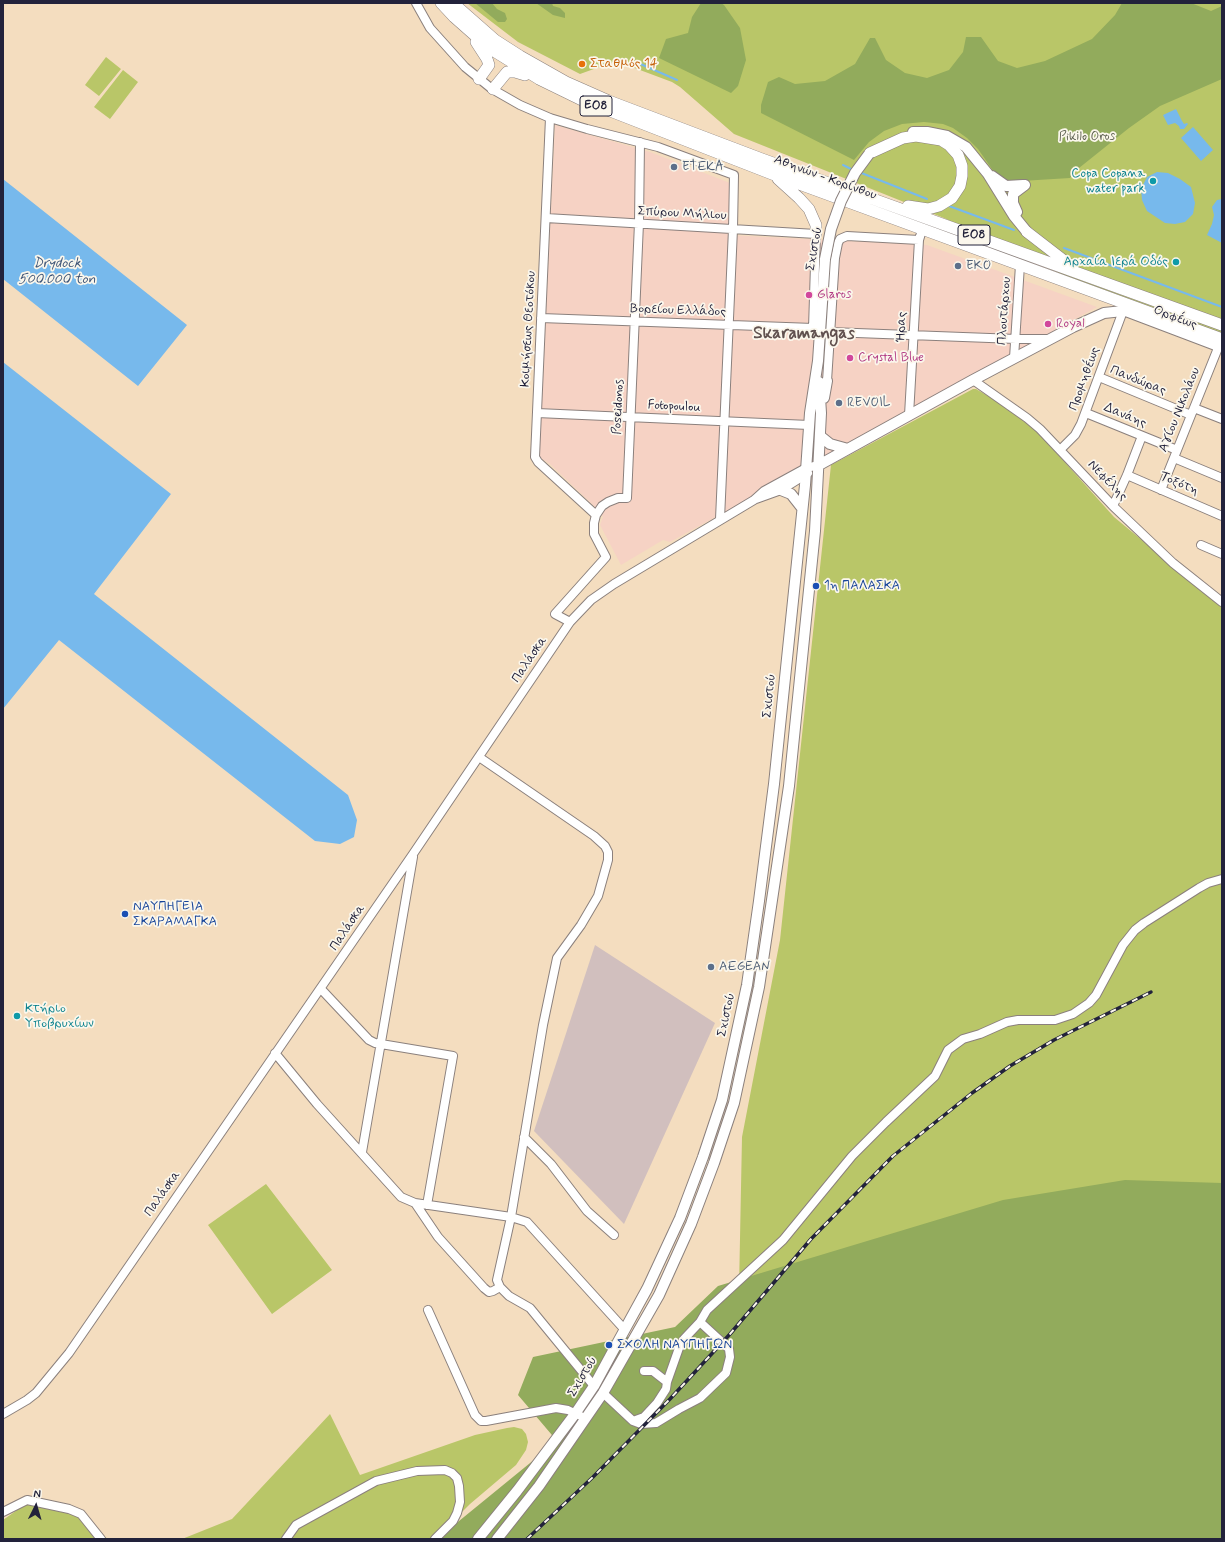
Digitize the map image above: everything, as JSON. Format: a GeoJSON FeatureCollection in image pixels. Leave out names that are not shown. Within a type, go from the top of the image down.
{"type":"FeatureCollection","features":[{"type":"Feature","properties":{"kind":"highway","name":"Αθηνών - Κορίνθου"},"geometry":{"type":"LineString","coordinates":[[441,3],[469,31],[489,48],[539,79],[599,108],[772,174],[921,235],[1020,265],[1182,324],[1220,342]]}},
{"type":"Feature","properties":{"kind":"highway","name":"Αθηνών - Κορίνθου"},"geometry":{"type":"LineString","coordinates":[[453,3],[490,36],[507,48],[544,70],[609,101],[870,198],[1222,325]]}},
{"type":"Feature","properties":{"kind":"highway"},"geometry":{"type":"LineString","coordinates":[[469,31],[488,61],[488,69],[479,79]]}},
{"type":"Feature","properties":{"kind":"highway"},"geometry":{"type":"LineString","coordinates":[[493,89],[507,72],[515,72],[539,79]]}},
{"type":"Feature","properties":{"kind":"highway"},"geometry":{"type":"LineString","coordinates":[[870,153],[890,143],[908,137],[921,136],[937,139],[949,145],[958,155],[962,166],[960,186],[952,198],[934,208],[922,208],[870,198]]}},
{"type":"Feature","properties":{"kind":"highway"},"geometry":{"type":"LineString","coordinates":[[772,174],[809,209],[816,225],[816,234]]}},
{"type":"Feature","properties":{"kind":"highway"},"geometry":{"type":"LineString","coordinates":[[1028,232],[1079,273]]}},
{"type":"Feature","properties":{"kind":"highway"},"geometry":{"type":"LineString","coordinates":[[1123,311],[1182,324]]}},
{"type":"Feature","properties":{"kind":"main road","name":"Σχιστού"},"geometry":{"type":"LineString","coordinates":[[478,1539],[513,1496],[575,1414],[594,1386],[665,1252],[692,1188],[722,1100],[747,984],[760,893],[774,784],[806,472],[810,413],[818,360],[825,259],[831,229],[841,201],[855,172],[870,153],[884,141],[902,134],[921,132],[940,134],[953,138],[966,147],[988,174]]}},
{"type":"Feature","properties":{"kind":"main road"},"geometry":{"type":"LineString","coordinates":[[988,174],[1014,216],[1028,232]]}},
{"type":"Feature","properties":{"kind":"main road"},"geometry":{"type":"LineString","coordinates":[[988,174],[1006,186],[1025,185],[1014,192],[1013,199],[1017,212],[1028,232]]}},
{"type":"Feature","properties":{"kind":"main road"},"geometry":{"type":"LineString","coordinates":[[819,465],[973,380],[1092,317],[1104,313],[1123,311]]}},
{"type":"Feature","properties":{"kind":"main road"},"geometry":{"type":"LineString","coordinates":[[810,413],[813,328]]}},
{"type":"Feature","properties":{"kind":"main road","name":"Σχιστού"},"geometry":{"type":"LineString","coordinates":[[497,1539],[539,1486],[586,1418],[659,1295],[677,1258],[714,1163],[734,1103],[765,952],[789,786],[816,530],[821,413],[818,360]]}},
{"type":"Feature","properties":{"kind":"main road"},"geometry":{"type":"LineString","coordinates":[[821,413],[828,380]]}},
{"type":"Feature","properties":{"kind":"main road"},"geometry":{"type":"LineString","coordinates":[[820,436],[830,444],[848,449]]}},
{"type":"Feature","properties":{"kind":"main road"},"geometry":{"type":"LineString","coordinates":[[781,490],[791,494],[802,508]]}},
{"type":"Feature","properties":{"kind":"street"},"geometry":{"type":"LineString","coordinates":[[416,3],[430,28],[439,40],[465,68],[493,89],[524,107],[550,118],[658,147],[734,175],[720,519]]}},
{"type":"Feature","properties":{"kind":"street","name":"Κοιμήσεως Θεοτόκου"},"geometry":{"type":"LineString","coordinates":[[550,118],[535,455],[537,461],[596,515]]}},
{"type":"Feature","properties":{"kind":"street","name":"Poseidonos"},"geometry":{"type":"LineString","coordinates":[[596,515],[600,508],[608,502],[618,498],[627,498],[639,223],[640,142]]}},
{"type":"Feature","properties":{"kind":"street","name":"Σπύρου Μήλιου"},"geometry":{"type":"LineString","coordinates":[[546,218],[816,234]]}},
{"type":"Feature","properties":{"kind":"street","name":"Σχιστού"},"geometry":{"type":"LineString","coordinates":[[813,328],[816,234]]}},
{"type":"Feature","properties":{"kind":"street","name":"Σχιστού"},"geometry":{"type":"LineString","coordinates":[[828,380],[835,258],[840,239],[847,236],[921,235]]}},
{"type":"Feature","properties":{"kind":"street","name":"Ήρας"},"geometry":{"type":"LineString","coordinates":[[909,415],[913,335],[921,235]]}},
{"type":"Feature","properties":{"kind":"street","name":"Πλουτάρχου"},"geometry":{"type":"LineString","coordinates":[[1014,358],[1020,265]]}},
{"type":"Feature","properties":{"kind":"street","name":"Ορφέως"},"geometry":{"type":"LineString","coordinates":[[1123,311],[1220,342]]}},
{"type":"Feature","properties":{"kind":"street","name":"Προμηθέως"},"geometry":{"type":"LineString","coordinates":[[1060,450],[1075,435],[1086,413],[1123,311]]}},
{"type":"Feature","properties":{"kind":"street","name":"Βορείου Ελλάδος"},"geometry":{"type":"LineString","coordinates":[[541,318],[813,328]]}},
{"type":"Feature","properties":{"kind":"street"},"geometry":{"type":"LineString","coordinates":[[830,332],[1049,339]]}},
{"type":"Feature","properties":{"kind":"street","name":"Αγίου Νικολάου"},"geometry":{"type":"LineString","coordinates":[[1161,490],[1220,342]]}},
{"type":"Feature","properties":{"kind":"street","name":"Πανδώρας"},"geometry":{"type":"LineString","coordinates":[[1098,377],[1192,412],[1222,419]]}},
{"type":"Feature","properties":{"kind":"street","name":"Νεφέλης"},"geometry":{"type":"LineString","coordinates":[[973,380],[1027,418],[1040,429],[1113,506],[1173,563],[1222,602]]}},
{"type":"Feature","properties":{"kind":"street","name":"Fotopoulou"},"geometry":{"type":"LineString","coordinates":[[537,413],[809,425]]}},
{"type":"Feature","properties":{"kind":"street","name":"Δανάης"},"geometry":{"type":"LineString","coordinates":[[1086,413],[1177,450]]}},
{"type":"Feature","properties":{"kind":"street"},"geometry":{"type":"LineString","coordinates":[[1113,506],[1142,436]]}},
{"type":"Feature","properties":{"kind":"street"},"geometry":{"type":"LineString","coordinates":[[1174,458],[1222,478]]}},
{"type":"Feature","properties":{"kind":"street","name":"Παλάσκα"},"geometry":{"type":"LineString","coordinates":[[754,500],[764,491],[819,465]]}},
{"type":"Feature","properties":{"kind":"street","name":"Παλάσκα"},"geometry":{"type":"LineString","coordinates":[[3,1414],[36,1393],[69,1353],[275,1053],[321,989],[570,622],[591,600],[608,587],[720,519],[754,500],[781,490],[806,472]]}},
{"type":"Feature","properties":{"kind":"street","name":"Τοξότη"},"geometry":{"type":"LineString","coordinates":[[1127,475],[1222,516]]}},
{"type":"Feature","properties":{"kind":"street"},"geometry":{"type":"LineString","coordinates":[[570,622],[555,614],[606,557],[594,534],[596,515]]}},
{"type":"Feature","properties":{"kind":"street"},"geometry":{"type":"LineString","coordinates":[[1201,545],[1222,554]]}},
{"type":"Feature","properties":{"kind":"street"},"geometry":{"type":"LineString","coordinates":[[479,757],[594,836],[605,846],[608,852],[608,860],[598,896],[581,925],[557,958],[543,1025],[511,1217],[497,1280],[500,1287],[512,1298],[530,1308],[594,1386]]}},
{"type":"Feature","properties":{"kind":"street"},"geometry":{"type":"LineString","coordinates":[[362,1152],[413,854]]}},
{"type":"Feature","properties":{"kind":"street"},"geometry":{"type":"LineString","coordinates":[[633,1422],[641,1419],[650,1412],[666,1389],[679,1348],[684,1339],[700,1322],[707,1310],[788,1235],[856,1151],[935,1076],[948,1050],[963,1039],[980,1034],[1007,1022],[1018,1020],[1055,1020],[1073,1014],[1089,1003],[1096,995],[1123,946],[1135,930],[1208,883],[1222,879]]}},
{"type":"Feature","properties":{"kind":"street"},"geometry":{"type":"LineString","coordinates":[[321,989],[369,1040],[381,1044],[453,1056],[426,1205]]}},
{"type":"Feature","properties":{"kind":"street"},"geometry":{"type":"LineString","coordinates":[[275,1053],[317,1104],[362,1152],[401,1197],[415,1204],[511,1217],[527,1222],[625,1330]]}},
{"type":"Feature","properties":{"kind":"street"},"geometry":{"type":"LineString","coordinates":[[524,1137],[551,1164],[587,1211],[614,1235]]}},
{"type":"Feature","properties":{"kind":"street"},"geometry":{"type":"LineString","coordinates":[[415,1204],[438,1237],[484,1288],[489,1292],[500,1287]]}},
{"type":"Feature","properties":{"kind":"street"},"geometry":{"type":"LineString","coordinates":[[428,1310],[446,1345],[476,1415],[481,1421],[556,1408],[568,1410],[586,1418]]}},
{"type":"Feature","properties":{"kind":"street"},"geometry":{"type":"LineString","coordinates":[[602,1393],[633,1422],[641,1424],[656,1423],[679,1408],[700,1398],[726,1373],[730,1357],[729,1349],[700,1322]]}},
{"type":"Feature","properties":{"kind":"street"},"geometry":{"type":"LineString","coordinates":[[644,1371],[653,1371],[667,1382]]}},
{"type":"Feature","properties":{"kind":"street"},"geometry":{"type":"LineString","coordinates":[[286,1539],[296,1525],[376,1481],[417,1471],[445,1470],[452,1473],[457,1478],[460,1502],[453,1521],[435,1539]]}},
{"type":"Feature","properties":{"kind":"street"},"geometry":{"type":"LineString","coordinates":[[3,1512],[27,1500],[69,1509],[81,1514],[100,1539]]}},
{"type":"Feature","properties":{"kind":"shaded area"},"geometry":{"type":"Polygon","coordinates":[[[555,125],[650,152],[730,183],[728,235],[927,245],[1097,307],[670,542],[663,540],[621,565],[600,525],[603,517],[594,506],[550,464],[539,457],[555,125]]]}},
{"type":"Feature","properties":{"kind":"shaded area"},"geometry":{"type":"Polygon","coordinates":[[[595,945],[715,1023],[624,1224],[534,1131],[595,945]]]}},
{"type":"Feature","properties":{"kind":"green space","name":"Pikilo Oros"},"geometry":{"type":"Polygon","coordinates":[[[467,3],[1222,3],[1222,336],[1166,324],[944,218],[734,134],[680,87],[672,82],[616,61],[580,74],[518,42],[467,3]]]}},
{"type":"Feature","properties":{"kind":"green space"},"geometry":{"type":"Polygon","coordinates":[[[475,3],[492,3],[497,9],[505,13],[507,19],[505,22],[498,22],[475,3]]]}},
{"type":"Feature","properties":{"kind":"green space"},"geometry":{"type":"Polygon","coordinates":[[[536,3],[552,3],[553,6],[560,8],[565,13],[565,18],[553,15],[536,3]]]}},
{"type":"Feature","properties":{"kind":"green space"},"geometry":{"type":"Polygon","coordinates":[[[701,3],[721,3],[740,28],[746,60],[738,86],[731,93],[659,58],[666,39],[688,33],[692,17],[701,3]]]}},
{"type":"Feature","properties":{"kind":"green space"},"geometry":{"type":"Polygon","coordinates":[[[1122,3],[1191,3],[1211,11],[1222,6],[1222,79],[1160,106],[1129,128],[1074,172],[1070,178],[1005,182],[994,172],[978,149],[967,138],[953,128],[943,124],[924,122],[902,124],[884,131],[869,142],[854,160],[761,113],[761,105],[768,82],[779,77],[795,84],[825,81],[855,64],[870,38],[875,38],[886,60],[905,73],[927,78],[949,70],[963,52],[966,37],[981,37],[998,61],[1017,68],[1045,61],[1092,39],[1115,15],[1122,3]]]}},
{"type":"Feature","properties":{"kind":"green space"},"geometry":{"type":"Polygon","coordinates":[[[106,57],[121,69],[99,96],[85,85],[106,57]]]}},
{"type":"Feature","properties":{"kind":"green space"},"geometry":{"type":"Polygon","coordinates":[[[123,70],[138,82],[110,119],[94,107],[123,70]]]}},
{"type":"Feature","properties":{"kind":"green space"},"geometry":{"type":"Polygon","coordinates":[[[973,389],[976,389],[993,399],[1036,430],[1114,517],[1222,605],[1222,1539],[597,1539],[738,1340],[742,1137],[780,940],[831,465],[973,389]]]}},
{"type":"Feature","properties":{"kind":"green space"},"geometry":{"type":"Polygon","coordinates":[[[1125,1180],[1222,1183],[1222,1539],[437,1539],[557,1441],[518,1395],[533,1357],[675,1327],[718,1286],[1003,1200],[1125,1180]]]}},
{"type":"Feature","properties":{"kind":"green space"},"geometry":{"type":"Polygon","coordinates":[[[266,1184],[332,1270],[272,1314],[208,1225],[266,1184]]]}},
{"type":"Feature","properties":{"kind":"green space"},"geometry":{"type":"Polygon","coordinates":[[[330,1414],[360,1475],[475,1435],[507,1428],[514,1427],[522,1429],[526,1434],[528,1442],[526,1450],[516,1465],[470,1504],[435,1539],[182,1539],[232,1519],[330,1414]]]}},
{"type":"Feature","properties":{"kind":"green space"},"geometry":{"type":"Polygon","coordinates":[[[30,1501],[77,1516],[108,1539],[3,1539],[3,1520],[30,1501]]]}},
{"type":"Feature","properties":{"kind":"water"},"geometry":{"type":"Polygon","coordinates":[[[1176,109],[1184,124],[1188,124],[1184,129],[1180,129],[1175,123],[1168,125],[1163,115],[1176,109]]]}},
{"type":"Feature","properties":{"kind":"water"},"geometry":{"type":"Polygon","coordinates":[[[1193,127],[1213,150],[1201,161],[1181,138],[1193,127]]]}},
{"type":"Feature","properties":{"kind":"water"},"geometry":{"type":"Polygon","coordinates":[[[1157,172],[1168,173],[1191,187],[1195,203],[1193,214],[1185,222],[1175,224],[1165,223],[1147,211],[1142,200],[1141,189],[1147,177],[1157,172]]]}},
{"type":"Feature","properties":{"kind":"water","name":"Drydock 500.000 ton"},"geometry":{"type":"Polygon","coordinates":[[[3,179],[187,325],[138,386],[3,279],[3,179]]]}},
{"type":"Feature","properties":{"kind":"water"},"geometry":{"type":"Polygon","coordinates":[[[1222,199],[1222,243],[1207,235],[1214,215],[1212,207],[1217,200],[1222,199]]]}},
{"type":"Feature","properties":{"kind":"water"},"geometry":{"type":"Polygon","coordinates":[[[3,362],[171,494],[94,594],[348,795],[357,820],[354,837],[340,844],[315,841],[59,640],[3,709],[3,362]]]}},
{"type":"Feature","properties":{"kind":"waterway"},"geometry":{"type":"LineString","coordinates":[[636,62],[677,80]]}},
{"type":"Feature","properties":{"kind":"waterway"},"geometry":{"type":"LineString","coordinates":[[843,165],[853,170]]}},
{"type":"Feature","properties":{"kind":"waterway"},"geometry":{"type":"LineString","coordinates":[[859,172],[927,199]]}},
{"type":"Feature","properties":{"kind":"waterway"},"geometry":{"type":"LineString","coordinates":[[949,206],[1014,230]]}},
{"type":"Feature","properties":{"kind":"waterway"},"geometry":{"type":"LineString","coordinates":[[1064,248],[1222,307]]}},
{"type":"Feature","properties":{"kind":"railway"},"geometry":{"type":"LineString","coordinates":[[527,1539],[593,1477],[670,1399],[730,1334],[811,1239],[893,1156],[972,1093],[1010,1066],[1054,1040],[1151,992]]}},
{"type":"Feature","properties":{"kind":"place","name":"Σταθμός 14"},"geometry":{"type":"Point","coordinates":[582,64]}},
{"type":"Feature","properties":{"kind":"place","name":"ETEKA"},"geometry":{"type":"Point","coordinates":[674,167]}},
{"type":"Feature","properties":{"kind":"place","name":"Copa Copana water park"},"geometry":{"type":"Point","coordinates":[1153,181]}},
{"type":"Feature","properties":{"kind":"place","name":"Αρχαία Ιερά Οδός"},"geometry":{"type":"Point","coordinates":[1176,262]}},
{"type":"Feature","properties":{"kind":"place","name":"EKO"},"geometry":{"type":"Point","coordinates":[958,266]}},
{"type":"Feature","properties":{"kind":"place","name":"Glaros"},"geometry":{"type":"Point","coordinates":[809,295]}},
{"type":"Feature","properties":{"kind":"place","name":"Royal"},"geometry":{"type":"Point","coordinates":[1048,324]}},
{"type":"Feature","properties":{"kind":"place","name":"Crystal Blue"},"geometry":{"type":"Point","coordinates":[850,358]}},
{"type":"Feature","properties":{"kind":"place","name":"REVOIL"},"geometry":{"type":"Point","coordinates":[839,403]}},
{"type":"Feature","properties":{"kind":"place","name":"1η ΠΑΛΑΣΚΑ"},"geometry":{"type":"Point","coordinates":[816,586]}},
{"type":"Feature","properties":{"kind":"place","name":"ΝΑΥΠΗΓΕΙΑ ΣΚΑΡΑΜΑΓΚΑ"},"geometry":{"type":"Point","coordinates":[125,914]}},
{"type":"Feature","properties":{"kind":"place","name":"AEGEAN"},"geometry":{"type":"Point","coordinates":[711,967]}},
{"type":"Feature","properties":{"kind":"place","name":"Κτήριο Υποβρυχίων"},"geometry":{"type":"Point","coordinates":[17,1016]}},
{"type":"Feature","properties":{"kind":"place","name":"ΣΧΟΛΗ ΝΑΥΠΗΓΩΝ"},"geometry":{"type":"Point","coordinates":[609,1345]}},
{"type":"Feature","properties":{"kind":"district","name":"Skaramangas"},"geometry":{"type":"Point","coordinates":[804,334]}}]}
